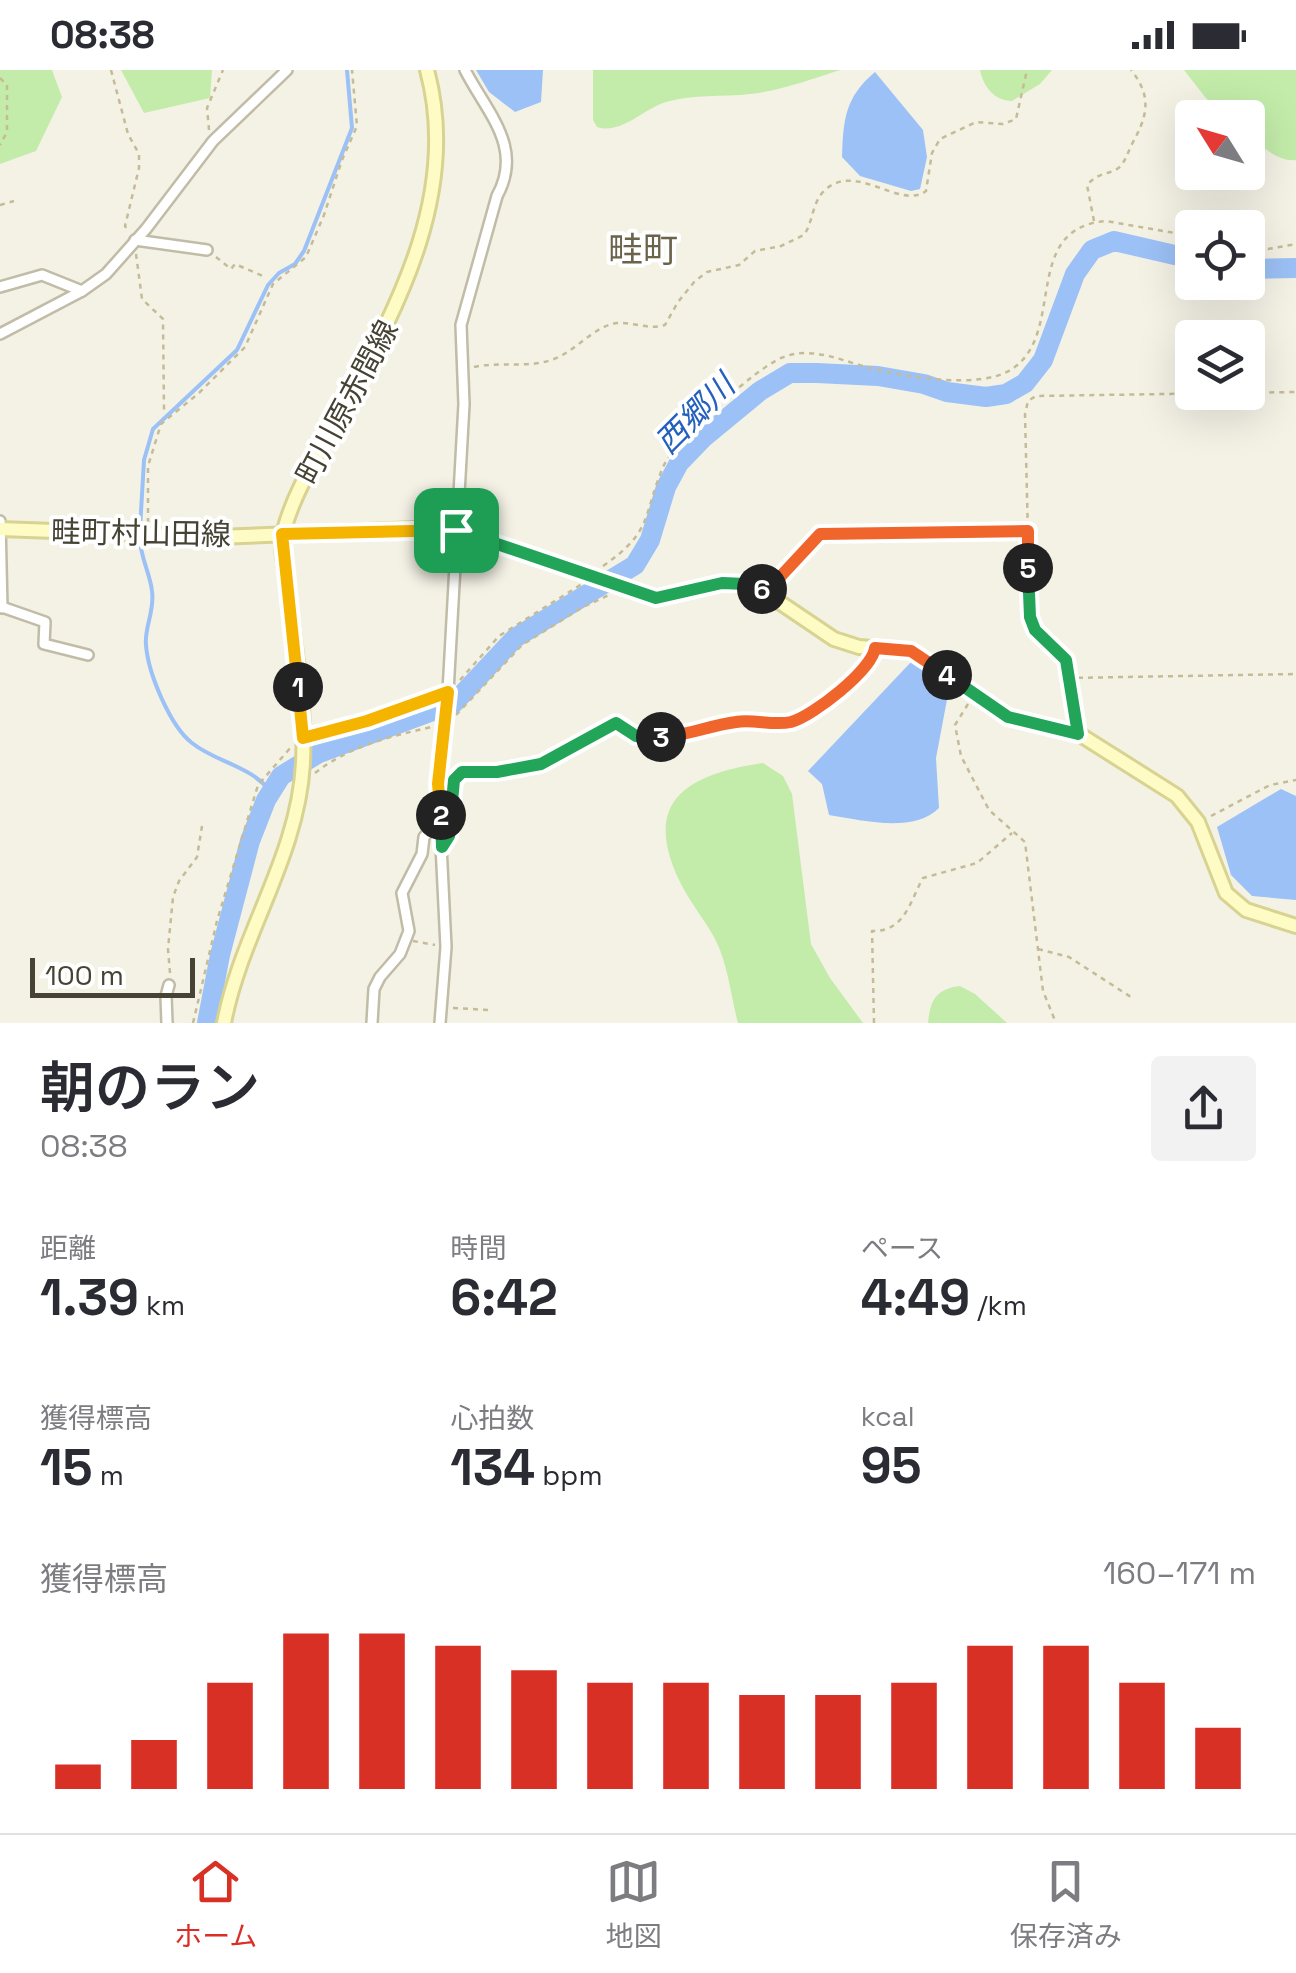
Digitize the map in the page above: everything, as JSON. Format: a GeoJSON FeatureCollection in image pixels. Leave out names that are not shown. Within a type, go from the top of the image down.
{"type":"FeatureCollection","features":[{"type":"Feature","properties":{"kind":"main road","name":"町川原赤間線"},"geometry":{"type":"LineString","coordinates":[[224,1023],[234,979],[297,818],[303,741],[282,534],[310,469],[394,313],[419,247],[436,155],[427,70]]}},
{"type":"Feature","properties":{"kind":"main road","name":"畦町村山田線"},"geometry":{"type":"LineString","coordinates":[[0,530],[217,538],[456,530]]}},
{"type":"Feature","properties":{"kind":"main road"},"geometry":{"type":"LineString","coordinates":[[456,530],[656,598],[733,582],[767,591],[834,639],[911,651],[1008,717],[1078,734],[1178,796],[1198,822],[1220,882],[1234,900],[1261,916],[1296,926]]}},
{"type":"Feature","properties":{"kind":"street"},"geometry":{"type":"LineString","coordinates":[[0,334],[82,292],[106,274],[137,241],[213,141],[287,70]]}},
{"type":"Feature","properties":{"kind":"street"},"geometry":{"type":"LineString","coordinates":[[440,1023],[446,947],[446,817],[438,784],[446,719],[464,404],[461,325],[509,157],[491,115],[464,70]]}},
{"type":"Feature","properties":{"kind":"street"},"geometry":{"type":"LineString","coordinates":[[137,241],[206,250]]}},
{"type":"Feature","properties":{"kind":"street"},"geometry":{"type":"LineString","coordinates":[[0,287],[42,276],[82,292]]}},
{"type":"Feature","properties":{"kind":"street"},"geometry":{"type":"LineString","coordinates":[[0,521],[1,608],[46,622],[44,644],[88,655]]}},
{"type":"Feature","properties":{"kind":"street"},"geometry":{"type":"LineString","coordinates":[[372,1023],[374,989],[410,931],[402,894],[422,854],[424,836],[446,817]]}},
{"type":"Feature","properties":{"kind":"street"},"geometry":{"type":"LineString","coordinates":[[168,1023],[166,996],[170,985]]}},
{"type":"Feature","properties":{"kind":"path"},"geometry":{"type":"LineString","coordinates":[[111,70],[128,134],[139,154],[125,226],[137,241],[142,298],[164,319],[164,410]]}},
{"type":"Feature","properties":{"kind":"path"},"geometry":{"type":"LineString","coordinates":[[213,141],[208,108],[223,70]]}},
{"type":"Feature","properties":{"kind":"path"},"geometry":{"type":"LineString","coordinates":[[147,535],[148,466],[161,424],[245,348],[273,284],[306,256],[357,126],[352,70]]}},
{"type":"Feature","properties":{"kind":"path"},"geometry":{"type":"LineString","coordinates":[[463,368],[498,363],[523,366],[553,359],[606,326],[618,323],[665,325],[695,281],[708,272],[739,265],[755,251],[781,246],[804,235],[812,221],[816,200],[830,186],[842,181],[874,184],[919,196],[926,192],[932,154],[940,139],[976,122],[1003,124],[1016,118],[1027,70]]}},
{"type":"Feature","properties":{"kind":"path"},"geometry":{"type":"LineString","coordinates":[[1094,222],[1087,185],[1098,174],[1112,172],[1122,164],[1145,122],[1144,98],[1132,70]]}},
{"type":"Feature","properties":{"kind":"path"},"geometry":{"type":"LineString","coordinates":[[0,78],[7,85],[7,132],[0,145]]}},
{"type":"Feature","properties":{"kind":"path"},"geometry":{"type":"LineString","coordinates":[[0,206],[14,202]]}},
{"type":"Feature","properties":{"kind":"path"},"geometry":{"type":"LineString","coordinates":[[193,1023],[241,834],[264,774],[303,741],[447,694],[499,636],[579,586],[626,550],[642,531],[666,462],[680,443],[760,370],[791,354],[815,353],[872,368],[973,380],[995,378],[1024,360],[1034,344],[1060,244],[1070,230],[1094,222],[1122,222],[1175,233]]}},
{"type":"Feature","properties":{"kind":"path"},"geometry":{"type":"LineString","coordinates":[[1265,249],[1296,244]]}},
{"type":"Feature","properties":{"kind":"path"},"geometry":{"type":"LineString","coordinates":[[206,250],[231,269],[235,264],[266,277]]}},
{"type":"Feature","properties":{"kind":"path"},"geometry":{"type":"LineString","coordinates":[[1078,734],[1066,660],[1035,630],[1030,617],[1025,406],[1036,396],[1296,392]]}},
{"type":"Feature","properties":{"kind":"path"},"geometry":{"type":"LineString","coordinates":[[767,591],[820,534],[1028,531]]}},
{"type":"Feature","properties":{"kind":"path"},"geometry":{"type":"LineString","coordinates":[[301,782],[342,753],[446,719],[465,708],[522,645],[583,607],[624,589]]}},
{"type":"Feature","properties":{"kind":"path"},"geometry":{"type":"LineString","coordinates":[[446,817],[454,780],[462,772],[497,772],[541,764],[616,723],[636,736],[664,738],[734,722],[793,721],[820,708],[870,663],[875,648]]}},
{"type":"Feature","properties":{"kind":"path"},"geometry":{"type":"LineString","coordinates":[[1066,678],[1296,674]]}},
{"type":"Feature","properties":{"kind":"path"},"geometry":{"type":"LineString","coordinates":[[974,694],[955,725],[957,744],[988,810],[1025,842],[1043,991],[1056,1023]]}},
{"type":"Feature","properties":{"kind":"path"},"geometry":{"type":"LineString","coordinates":[[1198,822],[1270,785],[1296,780]]}},
{"type":"Feature","properties":{"kind":"path"},"geometry":{"type":"LineString","coordinates":[[170,985],[168,949],[173,897],[179,881],[197,857],[202,826]]}},
{"type":"Feature","properties":{"kind":"path"},"geometry":{"type":"LineString","coordinates":[[874,1023],[872,931],[883,932],[906,915],[922,878],[977,863],[1013,832]]}},
{"type":"Feature","properties":{"kind":"path"},"geometry":{"type":"LineString","coordinates":[[407,940],[446,947]]}},
{"type":"Feature","properties":{"kind":"path"},"geometry":{"type":"LineString","coordinates":[[1036,949],[1069,957],[1134,999]]}},
{"type":"Feature","properties":{"kind":"path"},"geometry":{"type":"LineString","coordinates":[[442,1007],[488,1010]]}},
{"type":"Feature","properties":{"kind":"green space"},"geometry":{"type":"Polygon","coordinates":[[[0,70],[52,70],[62,97],[36,151],[0,164],[0,70]]]}},
{"type":"Feature","properties":{"kind":"green space"},"geometry":{"type":"Polygon","coordinates":[[[121,70],[212,70],[210,98],[144,113],[121,70]]]}},
{"type":"Feature","properties":{"kind":"green space"},"geometry":{"type":"Polygon","coordinates":[[[593,70],[840,70],[761,92],[676,99],[606,129],[597,127],[593,120],[593,70]]]}},
{"type":"Feature","properties":{"kind":"green space"},"geometry":{"type":"Polygon","coordinates":[[[980,70],[1052,70],[1040,84],[1012,101],[990,92],[980,70]]]}},
{"type":"Feature","properties":{"kind":"green space"},"geometry":{"type":"Polygon","coordinates":[[[1184,70],[1296,70],[1296,160],[1265,149],[1265,100],[1205,97],[1184,70]]]}},
{"type":"Feature","properties":{"kind":"green space"},"geometry":{"type":"Polygon","coordinates":[[[763,763],[783,776],[792,794],[811,944],[863,1023],[738,1023],[720,950],[684,890],[669,854],[669,811],[679,796],[713,775],[763,763]]]}},
{"type":"Feature","properties":{"kind":"green space"},"geometry":{"type":"Polygon","coordinates":[[[960,986],[1007,1023],[928,1023],[936,997],[960,986]]]}},
{"type":"Feature","properties":{"kind":"water"},"geometry":{"type":"Polygon","coordinates":[[[476,70],[543,70],[541,102],[515,112],[489,92],[476,70]]]}},
{"type":"Feature","properties":{"kind":"water"},"geometry":{"type":"Polygon","coordinates":[[[875,72],[923,130],[927,157],[920,189],[911,191],[860,176],[842,157],[848,110],[857,91],[875,72]]]}},
{"type":"Feature","properties":{"kind":"water"},"geometry":{"type":"Polygon","coordinates":[[[912,661],[949,689],[936,758],[939,808],[928,816],[901,823],[829,815],[822,784],[808,771],[912,661]]]}},
{"type":"Feature","properties":{"kind":"water"},"geometry":{"type":"Polygon","coordinates":[[[1281,789],[1296,796],[1296,900],[1252,896],[1231,875],[1217,827],[1281,789]]]}},
{"type":"Feature","properties":{"kind":"waterway"},"geometry":{"type":"LineString","coordinates":[[140,529],[144,460],[153,429],[237,350],[268,285],[295,264],[304,251],[352,128],[347,70]]}},
{"type":"Feature","properties":{"kind":"waterway","name":"西郷川"},"geometry":{"type":"LineString","coordinates":[[207,1023],[250,841],[266,800],[281,776],[319,753],[454,703],[515,638],[635,565],[650,540],[666,487],[679,463],[760,391],[790,373],[817,373],[878,376],[986,397],[1006,394],[1025,383],[1043,360],[1075,274],[1092,250],[1114,241],[1175,255]]}},
{"type":"Feature","properties":{"kind":"waterway","name":"西郷川"},"geometry":{"type":"LineString","coordinates":[[1265,269],[1296,268]]}},
{"type":"Feature","properties":{"kind":"waterway"},"geometry":{"type":"LineString","coordinates":[[140,538],[153,598],[146,639],[148,657],[168,712],[192,743],[253,776],[271,792]]}},
{"type":"Feature","properties":{"kind":"district","name":"畦町"},"geometry":{"type":"Point","coordinates":[643,250]}},
{"type":"Feature","properties":{"kind":"route"},"geometry":{"type":"LineString","coordinates":[[456,530],[656,598],[733,582],[767,591],[820,534],[1028,531],[1030,617],[1035,630],[1066,660],[1078,734],[1008,717],[911,651],[875,648],[870,663],[820,708],[793,721],[734,722],[664,738],[636,736],[616,723],[541,764],[497,772],[462,772],[454,780],[449,836],[442,847],[438,784],[448,692],[367,721],[303,738],[282,534],[456,530]]}}]}
